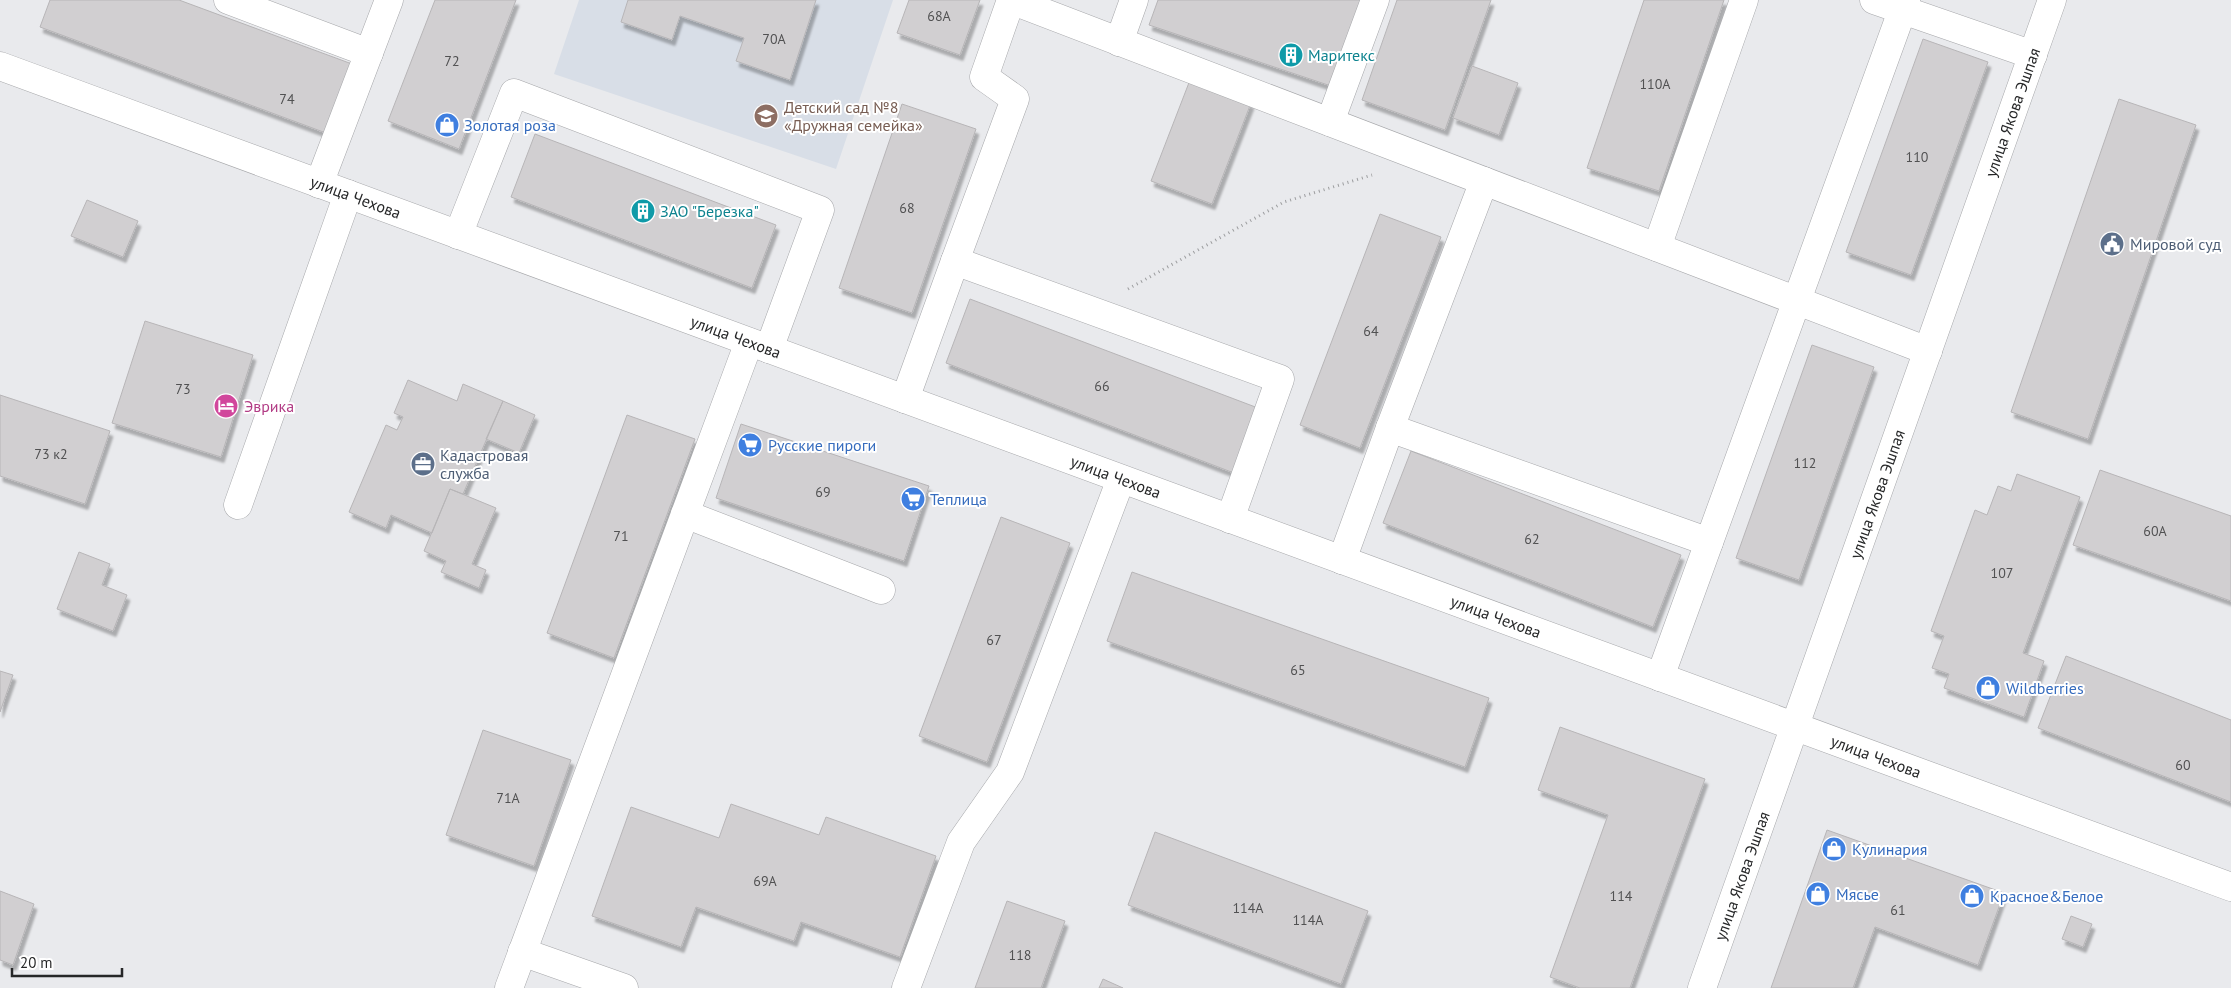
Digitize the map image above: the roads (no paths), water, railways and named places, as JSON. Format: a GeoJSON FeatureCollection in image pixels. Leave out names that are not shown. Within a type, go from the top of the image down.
{"type":"FeatureCollection","features":[{"type":"Feature","properties":{"kind":"street"},"geometry":{"type":"LineString","coordinates":[[228,0],[369,53]]}},
{"type":"Feature","properties":{"kind":"street"},"geometry":{"type":"LineString","coordinates":[[319,184],[389,0]]}},
{"type":"Feature","properties":{"kind":"street"},"geometry":{"type":"LineString","coordinates":[[905,400],[1015,99],[984,77],[1011,0],[1928,351]]}},
{"type":"Feature","properties":{"kind":"street"},"geometry":{"type":"LineString","coordinates":[[1118,42],[1134,0]]}},
{"type":"Feature","properties":{"kind":"street"},"geometry":{"type":"LineString","coordinates":[[1330,122],[1375,0]]}},
{"type":"Feature","properties":{"kind":"street"},"geometry":{"type":"LineString","coordinates":[[1658,247],[1744,0]]}},
{"type":"Feature","properties":{"kind":"street"},"geometry":{"type":"LineString","coordinates":[[1874,0],[1904,5],[2033,55]]}},
{"type":"Feature","properties":{"kind":"street","name":"улица Якова Эшпая"},"geometry":{"type":"LineString","coordinates":[[1702,988],[2052,0]]}},
{"type":"Feature","properties":{"kind":"street"},"geometry":{"type":"LineString","coordinates":[[1660,677],[1904,5]]}},
{"type":"Feature","properties":{"kind":"street","name":"улица Чехова"},"geometry":{"type":"LineString","coordinates":[[0,66],[2231,887]]}},
{"type":"Feature","properties":{"kind":"street"},"geometry":{"type":"LineString","coordinates":[[458,235],[514,93],[820,210],[686,514],[509,988]]}},
{"type":"Feature","properties":{"kind":"street"},"geometry":{"type":"LineString","coordinates":[[1342,560],[1484,181]]}},
{"type":"Feature","properties":{"kind":"street"},"geometry":{"type":"LineString","coordinates":[[238,505],[348,194]]}},
{"type":"Feature","properties":{"kind":"street"},"geometry":{"type":"LineString","coordinates":[[955,261],[1280,379],[1230,519]]}},
{"type":"Feature","properties":{"kind":"street"},"geometry":{"type":"LineString","coordinates":[[1390,428],[1709,542]]}},
{"type":"Feature","properties":{"kind":"street"},"geometry":{"type":"LineString","coordinates":[[906,988],[961,842],[1010,772],[1120,479]]}},
{"type":"Feature","properties":{"kind":"street"},"geometry":{"type":"LineString","coordinates":[[686,514],[881,590]]}},
{"type":"Feature","properties":{"kind":"street"},"geometry":{"type":"LineString","coordinates":[[522,952],[624,988]]}},
{"type":"Feature","properties":{"kind":"place","name":"Маритекс"},"geometry":{"type":"Point","coordinates":[1291,55]}},
{"type":"Feature","properties":{"kind":"place","name":"Детский сад №8 «Дружная семейка»"},"geometry":{"type":"Point","coordinates":[766,116]}},
{"type":"Feature","properties":{"kind":"place","name":"Золотая роза"},"geometry":{"type":"Point","coordinates":[447,125]}},
{"type":"Feature","properties":{"kind":"place","name":"ЗАО \"Березка\""},"geometry":{"type":"Point","coordinates":[643,211]}},
{"type":"Feature","properties":{"kind":"place","name":"Мировой суд"},"geometry":{"type":"Point","coordinates":[2112,244]}},
{"type":"Feature","properties":{"kind":"place","name":"Эврика"},"geometry":{"type":"Point","coordinates":[226,406]}},
{"type":"Feature","properties":{"kind":"place","name":"Русские пироги"},"geometry":{"type":"Point","coordinates":[750,445]}},
{"type":"Feature","properties":{"kind":"place","name":"Кадастровая служба"},"geometry":{"type":"Point","coordinates":[423,464]}},
{"type":"Feature","properties":{"kind":"place","name":"Теплица"},"geometry":{"type":"Point","coordinates":[913,499]}},
{"type":"Feature","properties":{"kind":"place","name":"Wildberries"},"geometry":{"type":"Point","coordinates":[1988,688]}},
{"type":"Feature","properties":{"kind":"place","name":"Кулинария"},"geometry":{"type":"Point","coordinates":[1834,849]}},
{"type":"Feature","properties":{"kind":"place","name":"Мясье"},"geometry":{"type":"Point","coordinates":[1818,894]}},
{"type":"Feature","properties":{"kind":"place","name":"Красное&Белое"},"geometry":{"type":"Point","coordinates":[1972,896]}}]}
